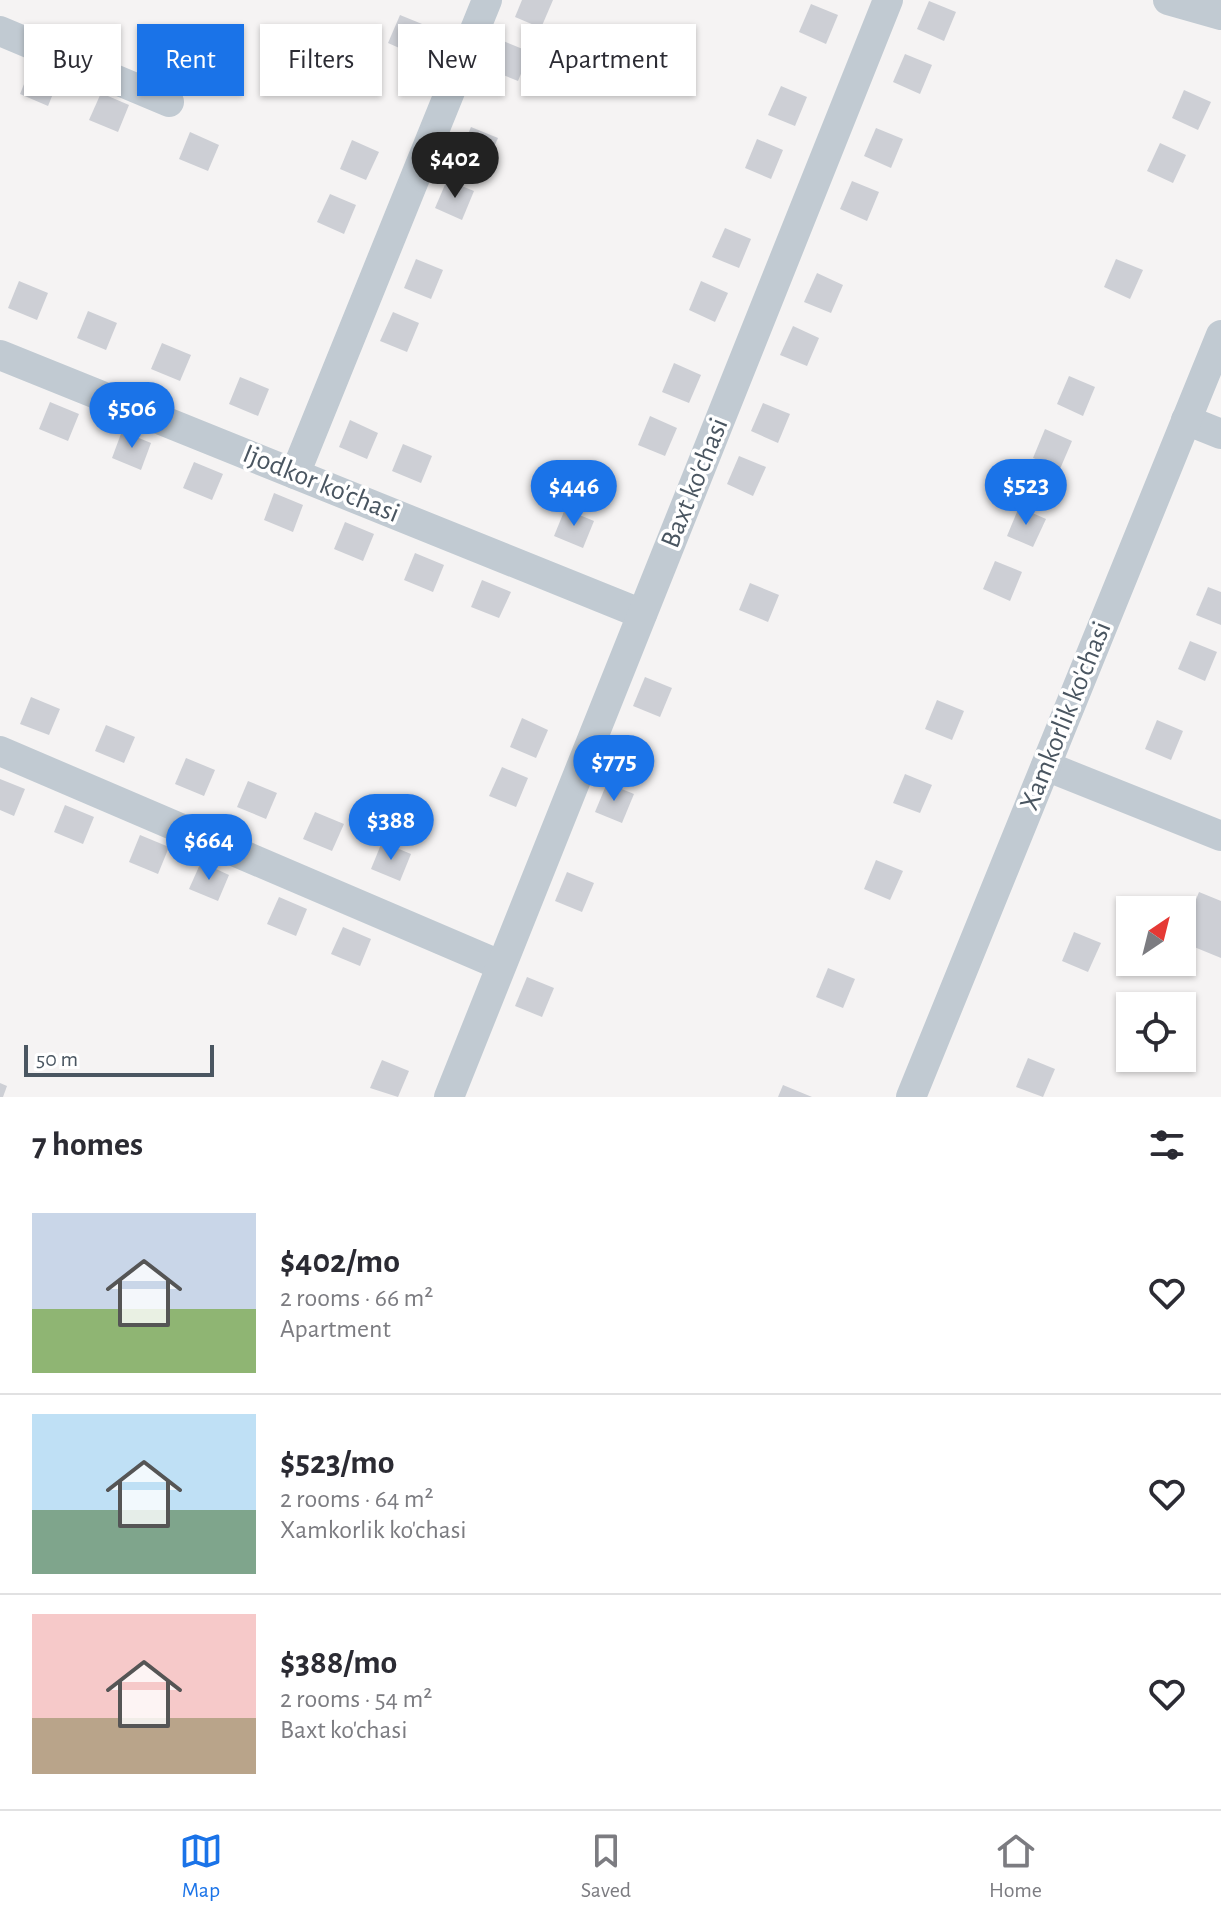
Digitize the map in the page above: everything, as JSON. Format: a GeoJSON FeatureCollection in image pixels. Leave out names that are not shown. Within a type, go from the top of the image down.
{"type":"FeatureCollection","features":[{"type":"Feature","properties":{"kind":"street"},"geometry":{"type":"LineString","coordinates":[[295,474],[487,0]]}},
{"type":"Feature","properties":{"kind":"street","name":"Baxt ko'chasi"},"geometry":{"type":"LineString","coordinates":[[449,1097],[888,0]]}},
{"type":"Feature","properties":{"kind":"street"},"geometry":{"type":"LineString","coordinates":[[1168,0],[1221,15]]}},
{"type":"Feature","properties":{"kind":"street"},"geometry":{"type":"LineString","coordinates":[[0,31],[169,102]]}},
{"type":"Feature","properties":{"kind":"street","name":"Xamkorlik ko'chasi"},"geometry":{"type":"LineString","coordinates":[[911,1097],[1221,335]]}},
{"type":"Feature","properties":{"kind":"street","name":"Ijodkor ko'chasi"},"geometry":{"type":"LineString","coordinates":[[0,355],[642,614]]}},
{"type":"Feature","properties":{"kind":"street"},"geometry":{"type":"LineString","coordinates":[[1186,420],[1221,434]]}},
{"type":"Feature","properties":{"kind":"street"},"geometry":{"type":"LineString","coordinates":[[0,751],[500,965]]}},
{"type":"Feature","properties":{"kind":"street"},"geometry":{"type":"LineString","coordinates":[[1046,766],[1221,836]]}},
{"type":"Feature","properties":{"kind":"building"},"geometry":{"type":"Polygon","coordinates":[[[522,0],[553,0],[543,24],[532,24],[515,17],[522,0]]]}},
{"type":"Feature","properties":{"kind":"building"},"geometry":{"type":"Polygon","coordinates":[[[929,1],[956,12],[944,41],[917,29],[929,1]]]}},
{"type":"Feature","properties":{"kind":"building"},"geometry":{"type":"Polygon","coordinates":[[[811,4],[838,15],[826,44],[799,32],[811,4]]]}},
{"type":"Feature","properties":{"kind":"building"},"geometry":{"type":"Polygon","coordinates":[[[400,15],[422,24],[398,24],[398,47],[388,43],[400,15]]]}},
{"type":"Feature","properties":{"kind":"building"},"geometry":{"type":"Polygon","coordinates":[[[505,42],[521,48],[518,81],[505,76],[505,42]]]}},
{"type":"Feature","properties":{"kind":"building"},"geometry":{"type":"Polygon","coordinates":[[[905,54],[932,65],[920,94],[893,82],[905,54]]]}},
{"type":"Feature","properties":{"kind":"building"},"geometry":{"type":"Polygon","coordinates":[[[781,86],[807,97],[795,126],[768,115],[781,86]]]}},
{"type":"Feature","properties":{"kind":"building"},"geometry":{"type":"Polygon","coordinates":[[[1184,90],[1211,102],[1198,130],[1172,118],[1184,90]]]}},
{"type":"Feature","properties":{"kind":"building"},"geometry":{"type":"Polygon","coordinates":[[[25,96],[52,96],[48,106],[25,96]]]}},
{"type":"Feature","properties":{"kind":"building"},"geometry":{"type":"Polygon","coordinates":[[[100,96],[108,96],[129,105],[118,132],[89,120],[100,96]]]}},
{"type":"Feature","properties":{"kind":"building"},"geometry":{"type":"Polygon","coordinates":[[[471,127],[498,138],[485,167],[459,155],[471,127]]]}},
{"type":"Feature","properties":{"kind":"building"},"geometry":{"type":"Polygon","coordinates":[[[876,128],[903,139],[891,168],[864,156],[876,128]]]}},
{"type":"Feature","properties":{"kind":"building"},"geometry":{"type":"Polygon","coordinates":[[[190,132],[219,145],[208,171],[179,159],[190,132]]]}},
{"type":"Feature","properties":{"kind":"building"},"geometry":{"type":"Polygon","coordinates":[[[757,139],[783,150],[771,179],[745,168],[757,139]]]}},
{"type":"Feature","properties":{"kind":"building"},"geometry":{"type":"Polygon","coordinates":[[[352,140],[379,152],[366,180],[340,169],[352,140]]]}},
{"type":"Feature","properties":{"kind":"building"},"geometry":{"type":"Polygon","coordinates":[[[1160,143],[1186,155],[1173,183],[1147,171],[1160,143]]]}},
{"type":"Feature","properties":{"kind":"building"},"geometry":{"type":"Polygon","coordinates":[[[447,180],[474,191],[462,220],[435,208],[447,180]]]}},
{"type":"Feature","properties":{"kind":"building"},"geometry":{"type":"Polygon","coordinates":[[[852,181],[879,192],[867,221],[840,209],[852,181]]]}},
{"type":"Feature","properties":{"kind":"building"},"geometry":{"type":"Polygon","coordinates":[[[330,194],[356,205],[344,234],[317,222],[330,194]]]}},
{"type":"Feature","properties":{"kind":"building"},"geometry":{"type":"Polygon","coordinates":[[[725,228],[751,239],[739,268],[712,257],[725,228]]]}},
{"type":"Feature","properties":{"kind":"building"},"geometry":{"type":"Polygon","coordinates":[[[416,259],[443,270],[431,299],[404,288],[416,259]]]}},
{"type":"Feature","properties":{"kind":"building"},"geometry":{"type":"Polygon","coordinates":[[[1116,259],[1143,270],[1130,299],[1104,287],[1116,259]]]}},
{"type":"Feature","properties":{"kind":"building"},"geometry":{"type":"Polygon","coordinates":[[[817,273],[843,285],[831,313],[804,302],[817,273]]]}},
{"type":"Feature","properties":{"kind":"building"},"geometry":{"type":"Polygon","coordinates":[[[19,281],[48,293],[37,320],[8,308],[19,281]]]}},
{"type":"Feature","properties":{"kind":"building"},"geometry":{"type":"Polygon","coordinates":[[[701,281],[728,293],[715,322],[689,310],[701,281]]]}},
{"type":"Feature","properties":{"kind":"building"},"geometry":{"type":"Polygon","coordinates":[[[88,311],[117,323],[106,350],[77,338],[88,311]]]}},
{"type":"Feature","properties":{"kind":"building"},"geometry":{"type":"Polygon","coordinates":[[[393,312],[419,323],[407,352],[380,341],[393,312]]]}},
{"type":"Feature","properties":{"kind":"building"},"geometry":{"type":"Polygon","coordinates":[[[793,326],[819,338],[807,366],[780,355],[793,326]]]}},
{"type":"Feature","properties":{"kind":"building"},"geometry":{"type":"Polygon","coordinates":[[[162,343],[191,355],[180,381],[151,369],[162,343]]]}},
{"type":"Feature","properties":{"kind":"building"},"geometry":{"type":"Polygon","coordinates":[[[674,363],[701,375],[689,403],[662,392],[674,363]]]}},
{"type":"Feature","properties":{"kind":"building"},"geometry":{"type":"Polygon","coordinates":[[[1069,376],[1095,387],[1083,416],[1057,404],[1069,376]]]}},
{"type":"Feature","properties":{"kind":"building"},"geometry":{"type":"Polygon","coordinates":[[[240,377],[269,389],[258,416],[229,404],[240,377]]]}},
{"type":"Feature","properties":{"kind":"building"},"geometry":{"type":"Polygon","coordinates":[[[50,402],[79,414],[68,441],[39,429],[50,402]]]}},
{"type":"Feature","properties":{"kind":"building"},"geometry":{"type":"Polygon","coordinates":[[[763,403],[790,414],[778,443],[751,431],[763,403]]]}},
{"type":"Feature","properties":{"kind":"building"},"geometry":{"type":"Polygon","coordinates":[[[650,416],[677,428],[665,456],[638,445],[650,416]]]}},
{"type":"Feature","properties":{"kind":"building"},"geometry":{"type":"Polygon","coordinates":[[[350,420],[378,433],[367,459],[339,447],[350,420]]]}},
{"type":"Feature","properties":{"kind":"building"},"geometry":{"type":"Polygon","coordinates":[[[1045,429],[1072,441],[1060,469],[1033,458],[1045,429]]]}},
{"type":"Feature","properties":{"kind":"building"},"geometry":{"type":"Polygon","coordinates":[[[122,431],[151,443],[141,470],[112,458],[122,431]]]}},
{"type":"Feature","properties":{"kind":"building"},"geometry":{"type":"Polygon","coordinates":[[[403,444],[432,456],[421,483],[392,471],[403,444]]]}},
{"type":"Feature","properties":{"kind":"building"},"geometry":{"type":"Polygon","coordinates":[[[739,456],[766,467],[753,496],[727,484],[739,456]]]}},
{"type":"Feature","properties":{"kind":"building"},"geometry":{"type":"Polygon","coordinates":[[[194,462],[223,474],[212,500],[183,488],[194,462]]]}},
{"type":"Feature","properties":{"kind":"building"},"geometry":{"type":"Polygon","coordinates":[[[274,493],[303,505],[293,532],[264,520],[274,493]]]}},
{"type":"Feature","properties":{"kind":"building"},"geometry":{"type":"Polygon","coordinates":[[[1019,507],[1046,519],[1033,547],[1007,536],[1019,507]]]}},
{"type":"Feature","properties":{"kind":"building"},"geometry":{"type":"Polygon","coordinates":[[[565,509],[594,521],[583,548],[554,536],[565,509]]]}},
{"type":"Feature","properties":{"kind":"building"},"geometry":{"type":"Polygon","coordinates":[[[345,522],[374,534],[363,561],[334,549],[345,522]]]}},
{"type":"Feature","properties":{"kind":"building"},"geometry":{"type":"Polygon","coordinates":[[[415,553],[444,565],[433,592],[404,580],[415,553]]]}},
{"type":"Feature","properties":{"kind":"building"},"geometry":{"type":"Polygon","coordinates":[[[995,561],[1022,572],[1010,601],[983,589],[995,561]]]}},
{"type":"Feature","properties":{"kind":"building"},"geometry":{"type":"Polygon","coordinates":[[[482,580],[511,592],[499,618],[471,607],[482,580]]]}},
{"type":"Feature","properties":{"kind":"building"},"geometry":{"type":"Polygon","coordinates":[[[750,583],[779,595],[768,622],[739,610],[750,583]]]}},
{"type":"Feature","properties":{"kind":"building"},"geometry":{"type":"Polygon","coordinates":[[[1208,587],[1221,592],[1221,625],[1196,615],[1208,587]]]}},
{"type":"Feature","properties":{"kind":"building"},"geometry":{"type":"Polygon","coordinates":[[[1190,641],[1217,652],[1205,681],[1178,669],[1190,641]]]}},
{"type":"Feature","properties":{"kind":"building"},"geometry":{"type":"Polygon","coordinates":[[[645,677],[672,688],[660,717],[633,706],[645,677]]]}},
{"type":"Feature","properties":{"kind":"building"},"geometry":{"type":"Polygon","coordinates":[[[31,697],[60,709],[49,735],[20,724],[31,697]]]}},
{"type":"Feature","properties":{"kind":"building"},"geometry":{"type":"Polygon","coordinates":[[[937,700],[964,711],[952,740],[925,729],[937,700]]]}},
{"type":"Feature","properties":{"kind":"building"},"geometry":{"type":"Polygon","coordinates":[[[522,718],[548,730],[536,758],[510,747],[522,718]]]}},
{"type":"Feature","properties":{"kind":"building"},"geometry":{"type":"Polygon","coordinates":[[[1157,720],[1183,731],[1171,760],[1145,749],[1157,720]]]}},
{"type":"Feature","properties":{"kind":"building"},"geometry":{"type":"Polygon","coordinates":[[[106,725],[135,737],[124,763],[95,751],[106,725]]]}},
{"type":"Feature","properties":{"kind":"building"},"geometry":{"type":"Polygon","coordinates":[[[186,758],[215,770],[204,796],[175,784],[186,758]]]}},
{"type":"Feature","properties":{"kind":"building"},"geometry":{"type":"Polygon","coordinates":[[[502,767],[528,778],[516,807],[489,796],[502,767]]]}},
{"type":"Feature","properties":{"kind":"building"},"geometry":{"type":"Polygon","coordinates":[[[905,774],[932,785],[920,813],[893,803],[905,774]]]}},
{"type":"Feature","properties":{"kind":"building"},"geometry":{"type":"Polygon","coordinates":[[[0,779],[25,789],[14,816],[0,810],[0,779]]]}},
{"type":"Feature","properties":{"kind":"building"},"geometry":{"type":"Polygon","coordinates":[[[248,781],[277,793],[266,819],[237,807],[248,781]]]}},
{"type":"Feature","properties":{"kind":"building"},"geometry":{"type":"Polygon","coordinates":[[[607,783],[634,794],[622,823],[595,812],[607,783]]]}},
{"type":"Feature","properties":{"kind":"building"},"geometry":{"type":"Polygon","coordinates":[[[65,805],[94,817],[83,844],[54,832],[65,805]]]}},
{"type":"Feature","properties":{"kind":"building"},"geometry":{"type":"Polygon","coordinates":[[[315,812],[344,824],[332,851],[303,839],[315,812]]]}},
{"type":"Feature","properties":{"kind":"building"},"geometry":{"type":"Polygon","coordinates":[[[140,835],[169,847],[158,874],[129,862],[140,835]]]}},
{"type":"Feature","properties":{"kind":"building"},"geometry":{"type":"Polygon","coordinates":[[[382,842],[411,854],[400,881],[371,869],[382,842]]]}},
{"type":"Feature","properties":{"kind":"building"},"geometry":{"type":"Polygon","coordinates":[[[876,860],[903,871],[890,900],[864,889],[876,860]]]}},
{"type":"Feature","properties":{"kind":"building"},"geometry":{"type":"Polygon","coordinates":[[[201,862],[229,875],[218,901],[189,889],[201,862]]]}},
{"type":"Feature","properties":{"kind":"building"},"geometry":{"type":"Polygon","coordinates":[[[567,872],[594,883],[582,912],[555,901],[567,872]]]}},
{"type":"Feature","properties":{"kind":"building"},"geometry":{"type":"Polygon","coordinates":[[[1199,892],[1221,901],[1221,958],[1196,948],[1196,899],[1199,892]]]}},
{"type":"Feature","properties":{"kind":"building"},"geometry":{"type":"Polygon","coordinates":[[[279,897],[307,909],[296,936],[267,924],[279,897]]]}},
{"type":"Feature","properties":{"kind":"building"},"geometry":{"type":"Polygon","coordinates":[[[343,927],[371,939],[360,966],[331,954],[343,927]]]}},
{"type":"Feature","properties":{"kind":"building"},"geometry":{"type":"Polygon","coordinates":[[[1074,932],[1101,943],[1088,972],[1062,961],[1074,932]]]}},
{"type":"Feature","properties":{"kind":"building"},"geometry":{"type":"Polygon","coordinates":[[[828,968],[855,979],[843,1008],[816,997],[828,968]]]}},
{"type":"Feature","properties":{"kind":"building"},"geometry":{"type":"Polygon","coordinates":[[[527,977],[554,988],[542,1017],[515,1006],[527,977]]]}},
{"type":"Feature","properties":{"kind":"building"},"geometry":{"type":"Polygon","coordinates":[[[1028,1058],[1055,1069],[1043,1097],[1016,1087],[1028,1058]]]}},
{"type":"Feature","properties":{"kind":"building"},"geometry":{"type":"Polygon","coordinates":[[[382,1060],[409,1071],[398,1097],[370,1088],[382,1060]]]}},
{"type":"Feature","properties":{"kind":"building"},"geometry":{"type":"Polygon","coordinates":[[[0,1083],[7,1086],[3,1097],[0,1097],[0,1083]]]}},
{"type":"Feature","properties":{"kind":"building"},"geometry":{"type":"Polygon","coordinates":[[[783,1085],[812,1097],[778,1097],[783,1085]]]}}]}
